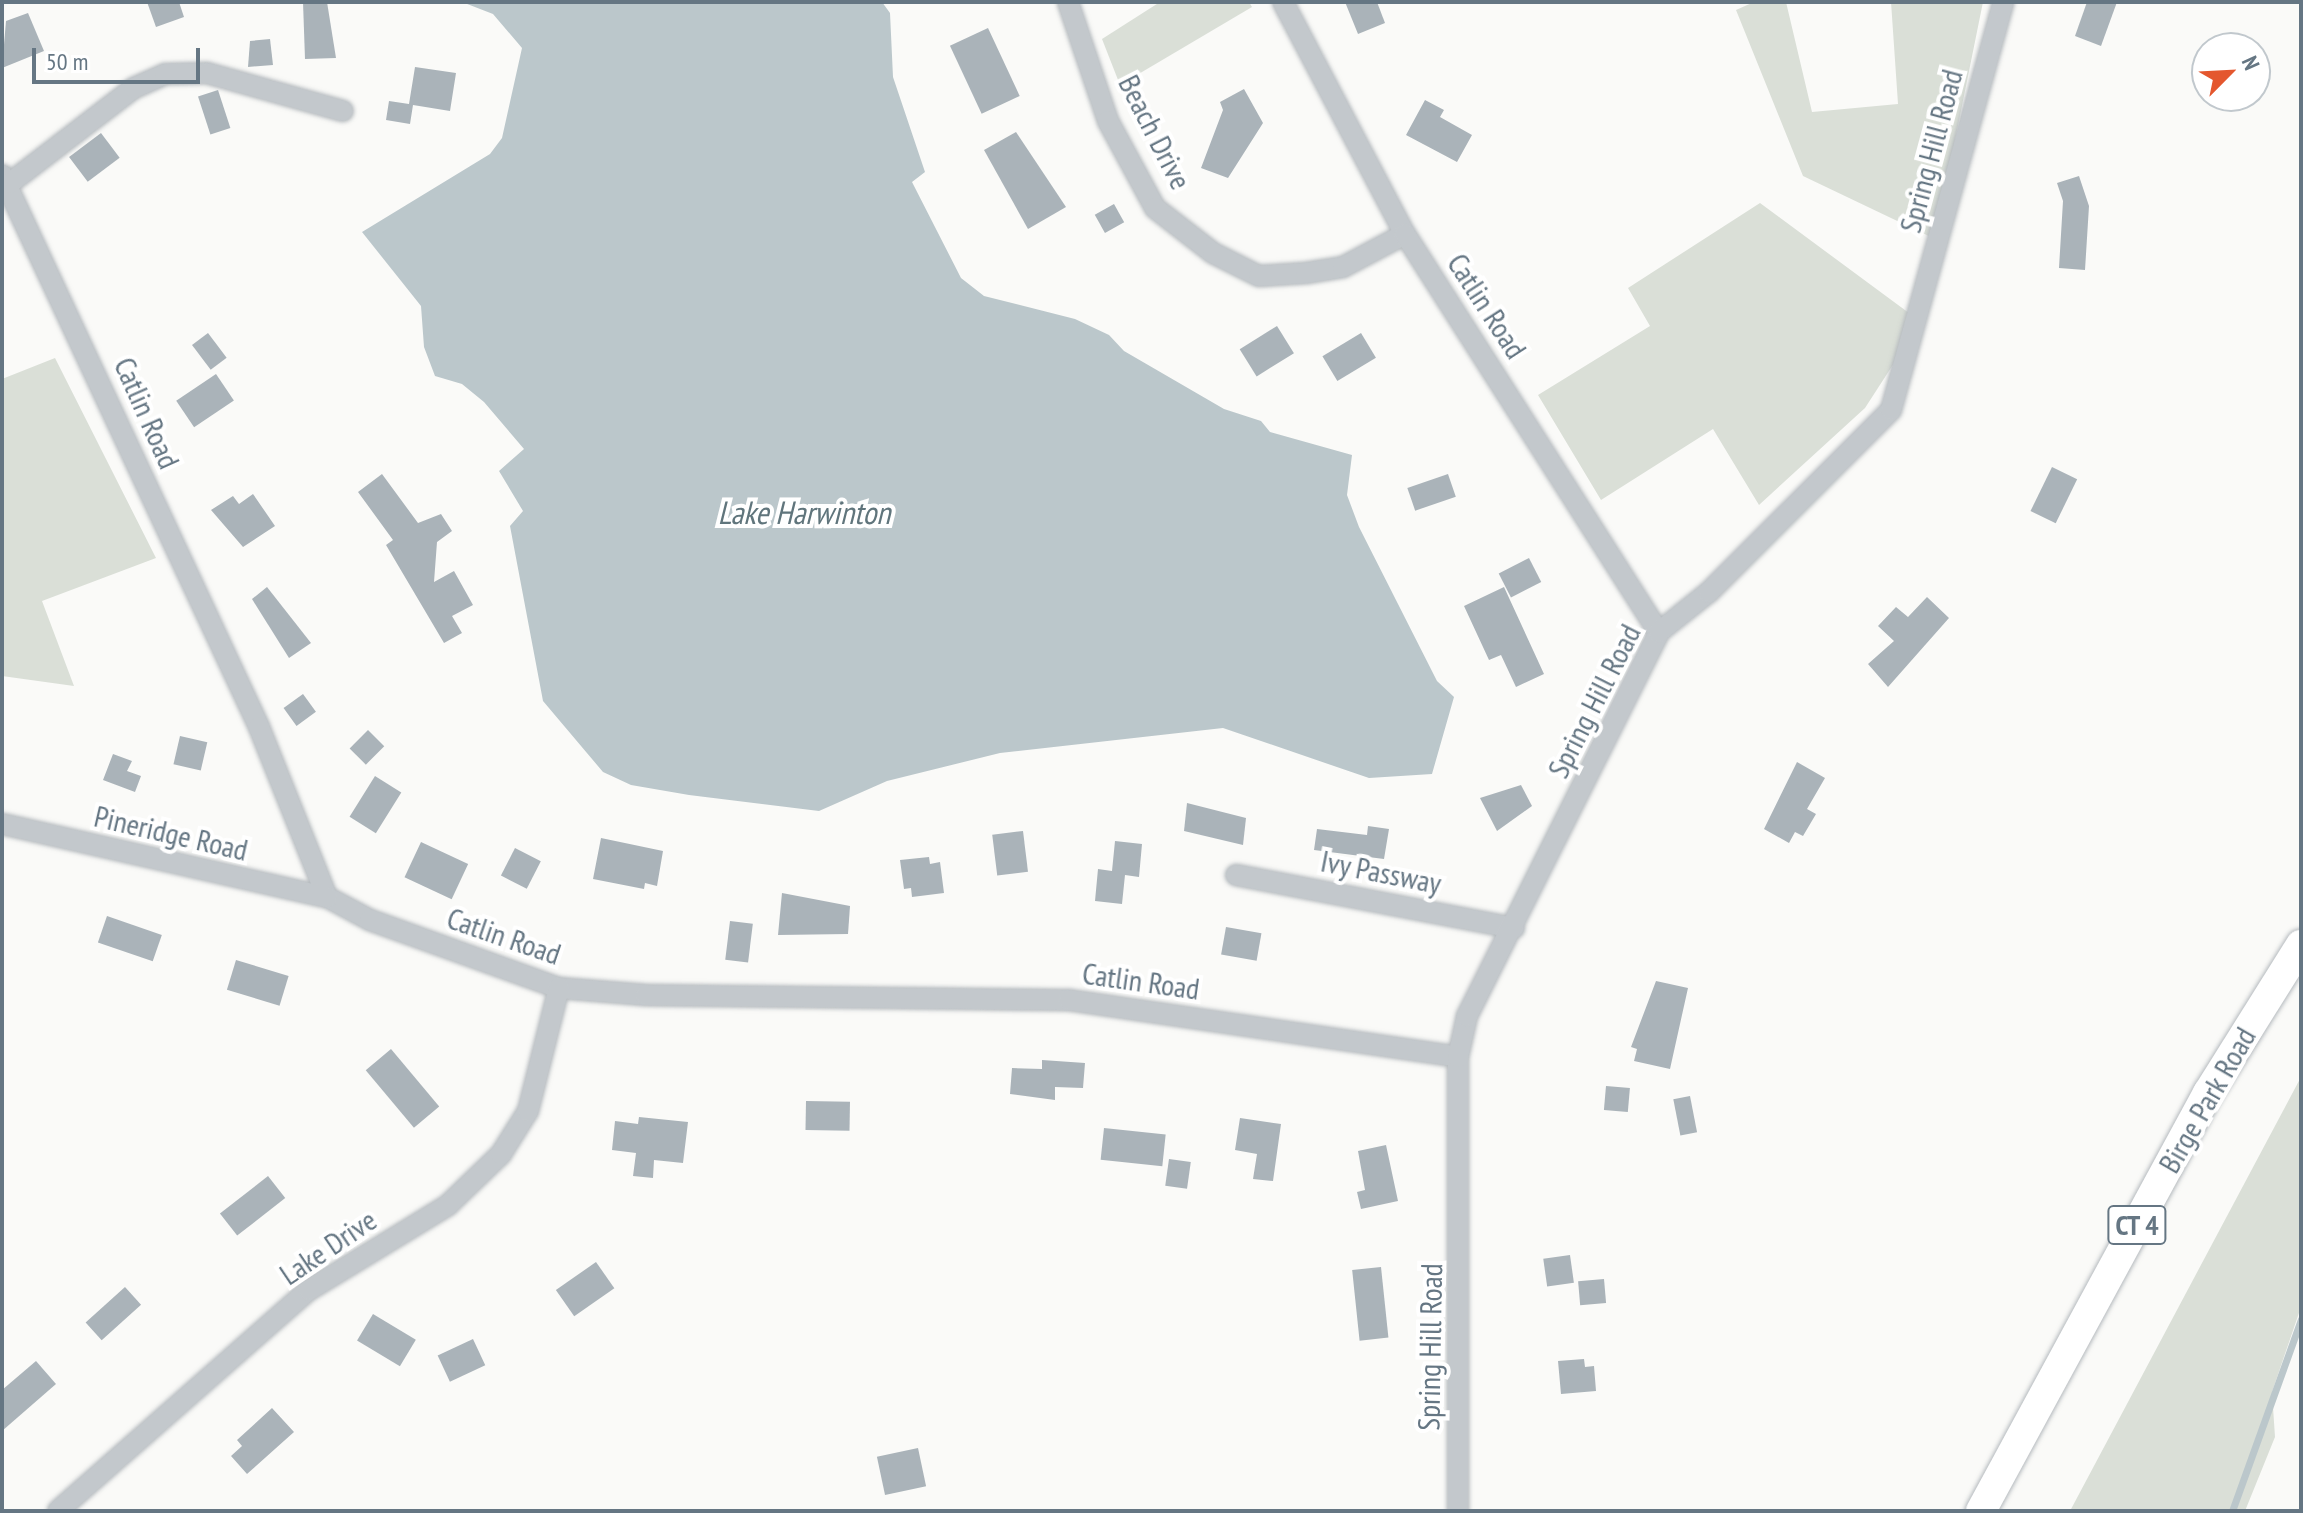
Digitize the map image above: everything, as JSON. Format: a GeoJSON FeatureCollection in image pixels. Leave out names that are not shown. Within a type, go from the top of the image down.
{"type":"FeatureCollection","features":[{"type":"Feature","properties":{"kind":"main road","name":"Birge Park Road"},"geometry":{"type":"LineString","coordinates":[[1981,1511],[2208,1093],[2301,945]]}},
{"type":"Feature","properties":{"kind":"street","name":"Beach Drive"},"geometry":{"type":"LineString","coordinates":[[1068,2],[1108,121],[1155,208],[1213,253],[1259,276],[1306,273],[1343,267],[1405,234]]}},
{"type":"Feature","properties":{"kind":"street","name":"Catlin Road"},"geometry":{"type":"LineString","coordinates":[[1283,2],[1405,234],[1659,632]]}},
{"type":"Feature","properties":{"kind":"street","name":"Spring Hill Road"},"geometry":{"type":"LineString","coordinates":[[1458,1511],[1458,1057],[1467,1016],[1514,928],[1659,632],[1709,592],[1891,410],[2003,2]]}},
{"type":"Feature","properties":{"kind":"street"},"geometry":{"type":"LineString","coordinates":[[6,179],[134,88],[165,74],[207,73],[343,111]]}},
{"type":"Feature","properties":{"kind":"street","name":"Catlin Road"},"geometry":{"type":"LineString","coordinates":[[6,179],[259,727],[327,897],[370,920],[559,988],[646,995],[1069,1000],[1458,1057]]}},
{"type":"Feature","properties":{"kind":"street","name":"Pineridge Road"},"geometry":{"type":"LineString","coordinates":[[2,824],[327,897]]}},
{"type":"Feature","properties":{"kind":"street","name":"Ivy Passway"},"geometry":{"type":"LineString","coordinates":[[1236,875],[1514,928]]}},
{"type":"Feature","properties":{"kind":"street","name":"Lake Drive"},"geometry":{"type":"LineString","coordinates":[[58,1511],[309,1290],[448,1205],[501,1154],[528,1111],[559,988]]}},
{"type":"Feature","properties":{"kind":"shaded area"},"geometry":{"type":"Polygon","coordinates":[[[1160,2],[1249,2],[1252,7],[1120,85],[1102,39],[1160,2]]]}},
{"type":"Feature","properties":{"kind":"shaded area"},"geometry":{"type":"Polygon","coordinates":[[[1754,2],[1786,2],[1812,112],[1898,104],[1891,2],[1983,2],[1935,239],[1803,176],[1736,10],[1754,2]]]}},
{"type":"Feature","properties":{"kind":"shaded area"},"geometry":{"type":"Polygon","coordinates":[[[1760,203],[1913,316],[1898,357],[1865,408],[1759,505],[1713,429],[1601,500],[1538,395],[1650,326],[1628,288],[1760,203]]]}},
{"type":"Feature","properties":{"kind":"shaded area"},"geometry":{"type":"Polygon","coordinates":[[[55,358],[156,558],[42,601],[74,686],[2,676],[2,379],[55,358]]]}},
{"type":"Feature","properties":{"kind":"shaded area"},"geometry":{"type":"Polygon","coordinates":[[[2301,1077],[2301,1307],[2272,1392],[2275,1437],[2245,1511],[2070,1511],[2301,1077]]]}},
{"type":"Feature","properties":{"kind":"water","name":"Lake Harwinton"},"geometry":{"type":"Polygon","coordinates":[[[462,2],[882,2],[890,13],[893,77],[925,172],[912,182],[961,278],[984,296],[1075,319],[1109,335],[1124,351],[1224,409],[1261,421],[1270,432],[1352,455],[1347,495],[1359,527],[1437,681],[1454,697],[1432,774],[1369,778],[1223,728],[1000,753],[887,781],[819,811],[631,785],[603,772],[543,701],[510,526],[523,511],[499,471],[524,449],[484,402],[462,384],[435,376],[424,347],[421,306],[362,232],[490,154],[502,138],[522,48],[493,14],[462,2]]]}},
{"type":"Feature","properties":{"kind":"building"},"geometry":{"type":"Polygon","coordinates":[[[147,2],[179,2],[184,17],[156,27],[147,2]]]}},
{"type":"Feature","properties":{"kind":"building"},"geometry":{"type":"Polygon","coordinates":[[[303,2],[327,2],[336,58],[305,59],[303,2]]]}},
{"type":"Feature","properties":{"kind":"building"},"geometry":{"type":"Polygon","coordinates":[[[1345,2],[1377,2],[1385,23],[1358,34],[1345,2]]]}},
{"type":"Feature","properties":{"kind":"building"},"geometry":{"type":"Polygon","coordinates":[[[2087,2],[2117,2],[2101,46],[2075,36],[2087,2]]]}},
{"type":"Feature","properties":{"kind":"building"},"geometry":{"type":"Polygon","coordinates":[[[28,13],[44,51],[2,68],[6,21],[28,13]]]}},
{"type":"Feature","properties":{"kind":"building"},"geometry":{"type":"Polygon","coordinates":[[[988,28],[1020,96],[982,114],[950,46],[988,28]]]}},
{"type":"Feature","properties":{"kind":"building"},"geometry":{"type":"Polygon","coordinates":[[[270,39],[273,65],[248,67],[250,41],[270,39]]]}},
{"type":"Feature","properties":{"kind":"building"},"geometry":{"type":"Polygon","coordinates":[[[415,67],[456,73],[450,111],[413,105],[410,124],[386,120],[389,101],[409,104],[415,67]]]}},
{"type":"Feature","properties":{"kind":"building"},"geometry":{"type":"Polygon","coordinates":[[[1244,89],[1263,123],[1228,178],[1201,168],[1223,110],[1220,102],[1244,89]]]}},
{"type":"Feature","properties":{"kind":"building"},"geometry":{"type":"Polygon","coordinates":[[[218,90],[230,128],[210,135],[198,96],[218,90]]]}},
{"type":"Feature","properties":{"kind":"building"},"geometry":{"type":"Polygon","coordinates":[[[1425,100],[1444,110],[1440,117],[1472,135],[1457,162],[1406,135],[1425,100]]]}},
{"type":"Feature","properties":{"kind":"building"},"geometry":{"type":"Polygon","coordinates":[[[1016,132],[1066,207],[1028,229],[984,150],[1016,132]]]}},
{"type":"Feature","properties":{"kind":"building"},"geometry":{"type":"Polygon","coordinates":[[[101,133],[120,158],[88,182],[69,157],[101,133]]]}},
{"type":"Feature","properties":{"kind":"building"},"geometry":{"type":"Polygon","coordinates":[[[2079,176],[2089,206],[2085,270],[2059,268],[2063,201],[2057,183],[2079,176]]]}},
{"type":"Feature","properties":{"kind":"building"},"geometry":{"type":"Polygon","coordinates":[[[1114,204],[1124,222],[1105,233],[1095,215],[1114,204]]]}},
{"type":"Feature","properties":{"kind":"building"},"geometry":{"type":"Polygon","coordinates":[[[1277,326],[1294,353],[1257,376],[1240,349],[1277,326]]]}},
{"type":"Feature","properties":{"kind":"building"},"geometry":{"type":"Polygon","coordinates":[[[208,333],[227,358],[211,370],[192,345],[208,333]]]}},
{"type":"Feature","properties":{"kind":"building"},"geometry":{"type":"Polygon","coordinates":[[[1361,333],[1376,358],[1337,381],[1322,356],[1361,333]]]}},
{"type":"Feature","properties":{"kind":"building"},"geometry":{"type":"Polygon","coordinates":[[[216,374],[234,401],[194,427],[176,401],[216,374]]]}},
{"type":"Feature","properties":{"kind":"building"},"geometry":{"type":"Polygon","coordinates":[[[2052,467],[2077,479],[2056,523],[2031,511],[2052,467]]]}},
{"type":"Feature","properties":{"kind":"building"},"geometry":{"type":"Polygon","coordinates":[[[382,474],[418,523],[441,514],[452,531],[437,542],[434,582],[454,571],[473,605],[452,616],[462,633],[444,643],[386,545],[393,540],[358,492],[382,474]]]}},
{"type":"Feature","properties":{"kind":"building"},"geometry":{"type":"Polygon","coordinates":[[[1448,474],[1456,497],[1415,511],[1407,488],[1448,474]]]}},
{"type":"Feature","properties":{"kind":"building"},"geometry":{"type":"Polygon","coordinates":[[[253,494],[275,526],[243,547],[211,510],[233,496],[239,504],[253,494]]]}},
{"type":"Feature","properties":{"kind":"building"},"geometry":{"type":"Polygon","coordinates":[[[1529,558],[1541,582],[1511,597],[1499,573],[1529,558]]]}},
{"type":"Feature","properties":{"kind":"building"},"geometry":{"type":"Polygon","coordinates":[[[267,587],[311,643],[289,658],[252,599],[267,587]]]}},
{"type":"Feature","properties":{"kind":"building"},"geometry":{"type":"Polygon","coordinates":[[[1504,587],[1544,674],[1516,687],[1501,655],[1489,660],[1464,606],[1504,587]]]}},
{"type":"Feature","properties":{"kind":"building"},"geometry":{"type":"Polygon","coordinates":[[[1927,597],[1949,618],[1888,687],[1868,664],[1894,641],[1878,626],[1896,607],[1908,617],[1927,597]]]}},
{"type":"Feature","properties":{"kind":"building"},"geometry":{"type":"Polygon","coordinates":[[[303,694],[316,712],[297,726],[284,708],[303,694]]]}},
{"type":"Feature","properties":{"kind":"building"},"geometry":{"type":"Polygon","coordinates":[[[368,730],[384,746],[366,765],[350,748],[368,730]]]}},
{"type":"Feature","properties":{"kind":"building"},"geometry":{"type":"Polygon","coordinates":[[[180,736],[207,742],[201,771],[173,764],[180,736]]]}},
{"type":"Feature","properties":{"kind":"building"},"geometry":{"type":"Polygon","coordinates":[[[113,754],[132,761],[127,771],[141,776],[135,792],[103,780],[113,754]]]}},
{"type":"Feature","properties":{"kind":"building"},"geometry":{"type":"Polygon","coordinates":[[[1797,762],[1825,778],[1807,809],[1816,814],[1803,836],[1795,832],[1789,843],[1764,829],[1797,762]]]}},
{"type":"Feature","properties":{"kind":"building"},"geometry":{"type":"Polygon","coordinates":[[[375,776],[401,792],[376,833],[350,817],[375,776]]]}},
{"type":"Feature","properties":{"kind":"building"},"geometry":{"type":"Polygon","coordinates":[[[1521,785],[1532,806],[1497,831],[1480,798],[1521,785]]]}},
{"type":"Feature","properties":{"kind":"building"},"geometry":{"type":"Polygon","coordinates":[[[1187,803],[1246,818],[1243,845],[1184,831],[1187,803]]]}},
{"type":"Feature","properties":{"kind":"building"},"geometry":{"type":"Polygon","coordinates":[[[1368,826],[1389,829],[1384,859],[1314,850],[1317,829],[1367,835],[1368,826]]]}},
{"type":"Feature","properties":{"kind":"building"},"geometry":{"type":"Polygon","coordinates":[[[1023,831],[1028,872],[997,875],[992,835],[1023,831]]]}},
{"type":"Feature","properties":{"kind":"building"},"geometry":{"type":"Polygon","coordinates":[[[601,838],[663,851],[657,886],[645,883],[644,889],[593,879],[601,838]]]}},
{"type":"Feature","properties":{"kind":"building"},"geometry":{"type":"Polygon","coordinates":[[[1115,841],[1142,844],[1139,877],[1125,875],[1122,904],[1095,901],[1098,869],[1112,871],[1115,841]]]}},
{"type":"Feature","properties":{"kind":"building"},"geometry":{"type":"Polygon","coordinates":[[[421,842],[468,864],[452,899],[405,877],[421,842]]]}},
{"type":"Feature","properties":{"kind":"building"},"geometry":{"type":"Polygon","coordinates":[[[515,848],[541,861],[527,889],[501,876],[515,848]]]}},
{"type":"Feature","properties":{"kind":"building"},"geometry":{"type":"Polygon","coordinates":[[[929,857],[930,864],[940,862],[944,893],[912,897],[911,888],[904,889],[900,860],[929,857]]]}},
{"type":"Feature","properties":{"kind":"building"},"geometry":{"type":"Polygon","coordinates":[[[782,893],[850,906],[848,934],[778,935],[782,893]]]}},
{"type":"Feature","properties":{"kind":"building"},"geometry":{"type":"Polygon","coordinates":[[[107,916],[162,935],[153,961],[98,942],[107,916]]]}},
{"type":"Feature","properties":{"kind":"building"},"geometry":{"type":"Polygon","coordinates":[[[730,921],[753,924],[748,963],[725,960],[730,921]]]}},
{"type":"Feature","properties":{"kind":"building"},"geometry":{"type":"Polygon","coordinates":[[[1226,927],[1261,933],[1257,961],[1221,955],[1226,927]]]}},
{"type":"Feature","properties":{"kind":"building"},"geometry":{"type":"Polygon","coordinates":[[[236,960],[289,976],[280,1006],[227,990],[236,960]]]}},
{"type":"Feature","properties":{"kind":"building"},"geometry":{"type":"Polygon","coordinates":[[[1656,981],[1688,988],[1670,1069],[1634,1061],[1637,1049],[1631,1047],[1656,981]]]}},
{"type":"Feature","properties":{"kind":"building"},"geometry":{"type":"Polygon","coordinates":[[[391,1049],[439,1106],[414,1128],[366,1070],[391,1049]]]}},
{"type":"Feature","properties":{"kind":"building"},"geometry":{"type":"Polygon","coordinates":[[[1042,1060],[1085,1063],[1083,1088],[1055,1087],[1055,1100],[1010,1094],[1012,1068],[1042,1069],[1042,1060]]]}},
{"type":"Feature","properties":{"kind":"building"},"geometry":{"type":"Polygon","coordinates":[[[1606,1086],[1630,1088],[1628,1112],[1604,1110],[1606,1086]]]}},
{"type":"Feature","properties":{"kind":"building"},"geometry":{"type":"Polygon","coordinates":[[[1690,1096],[1697,1132],[1680,1136],[1673,1099],[1690,1096]]]}},
{"type":"Feature","properties":{"kind":"building"},"geometry":{"type":"Polygon","coordinates":[[[806,1101],[850,1102],[849,1131],[805,1130],[806,1101]]]}},
{"type":"Feature","properties":{"kind":"building"},"geometry":{"type":"Polygon","coordinates":[[[639,1117],[688,1122],[683,1163],[654,1160],[653,1178],[633,1176],[636,1153],[612,1150],[615,1121],[638,1124],[639,1117]]]}},
{"type":"Feature","properties":{"kind":"building"},"geometry":{"type":"Polygon","coordinates":[[[1240,1118],[1281,1124],[1273,1181],[1253,1179],[1257,1154],[1235,1150],[1240,1118]]]}},
{"type":"Feature","properties":{"kind":"building"},"geometry":{"type":"Polygon","coordinates":[[[1104,1128],[1166,1134],[1162,1166],[1101,1160],[1104,1128]]]}},
{"type":"Feature","properties":{"kind":"building"},"geometry":{"type":"Polygon","coordinates":[[[1386,1145],[1398,1201],[1361,1209],[1357,1192],[1365,1190],[1358,1151],[1386,1145]]]}},
{"type":"Feature","properties":{"kind":"building"},"geometry":{"type":"Polygon","coordinates":[[[1169,1159],[1191,1162],[1187,1189],[1165,1186],[1169,1159]]]}},
{"type":"Feature","properties":{"kind":"building"},"geometry":{"type":"Polygon","coordinates":[[[268,1176],[285,1198],[237,1236],[220,1214],[268,1176]]]}},
{"type":"Feature","properties":{"kind":"building"},"geometry":{"type":"Polygon","coordinates":[[[1570,1255],[1574,1283],[1547,1286],[1543,1259],[1570,1255]]]}},
{"type":"Feature","properties":{"kind":"building"},"geometry":{"type":"Polygon","coordinates":[[[596,1262],[614,1288],[574,1316],[556,1290],[596,1262]]]}},
{"type":"Feature","properties":{"kind":"building"},"geometry":{"type":"Polygon","coordinates":[[[1381,1267],[1388,1338],[1360,1341],[1352,1270],[1381,1267]]]}},
{"type":"Feature","properties":{"kind":"building"},"geometry":{"type":"Polygon","coordinates":[[[1604,1279],[1606,1303],[1580,1305],[1578,1281],[1604,1279]]]}},
{"type":"Feature","properties":{"kind":"building"},"geometry":{"type":"Polygon","coordinates":[[[125,1287],[141,1305],[102,1340],[86,1322],[125,1287]]]}},
{"type":"Feature","properties":{"kind":"building"},"geometry":{"type":"Polygon","coordinates":[[[373,1314],[416,1340],[400,1366],[357,1341],[373,1314]]]}},
{"type":"Feature","properties":{"kind":"building"},"geometry":{"type":"Polygon","coordinates":[[[473,1339],[485,1365],[450,1382],[438,1355],[473,1339]]]}},
{"type":"Feature","properties":{"kind":"building"},"geometry":{"type":"Polygon","coordinates":[[[1584,1359],[1585,1367],[1594,1366],[1596,1391],[1561,1394],[1558,1361],[1584,1359]]]}},
{"type":"Feature","properties":{"kind":"building"},"geometry":{"type":"Polygon","coordinates":[[[36,1361],[56,1384],[2,1431],[2,1390],[36,1361]]]}},
{"type":"Feature","properties":{"kind":"building"},"geometry":{"type":"Polygon","coordinates":[[[272,1408],[294,1432],[247,1474],[231,1456],[242,1446],[237,1440],[272,1408]]]}},
{"type":"Feature","properties":{"kind":"building"},"geometry":{"type":"Polygon","coordinates":[[[918,1448],[926,1486],[885,1495],[877,1457],[918,1448]]]}},
{"type":"Feature","properties":{"kind":"waterway"},"geometry":{"type":"LineString","coordinates":[[2232,1511],[2301,1319]]}}]}
